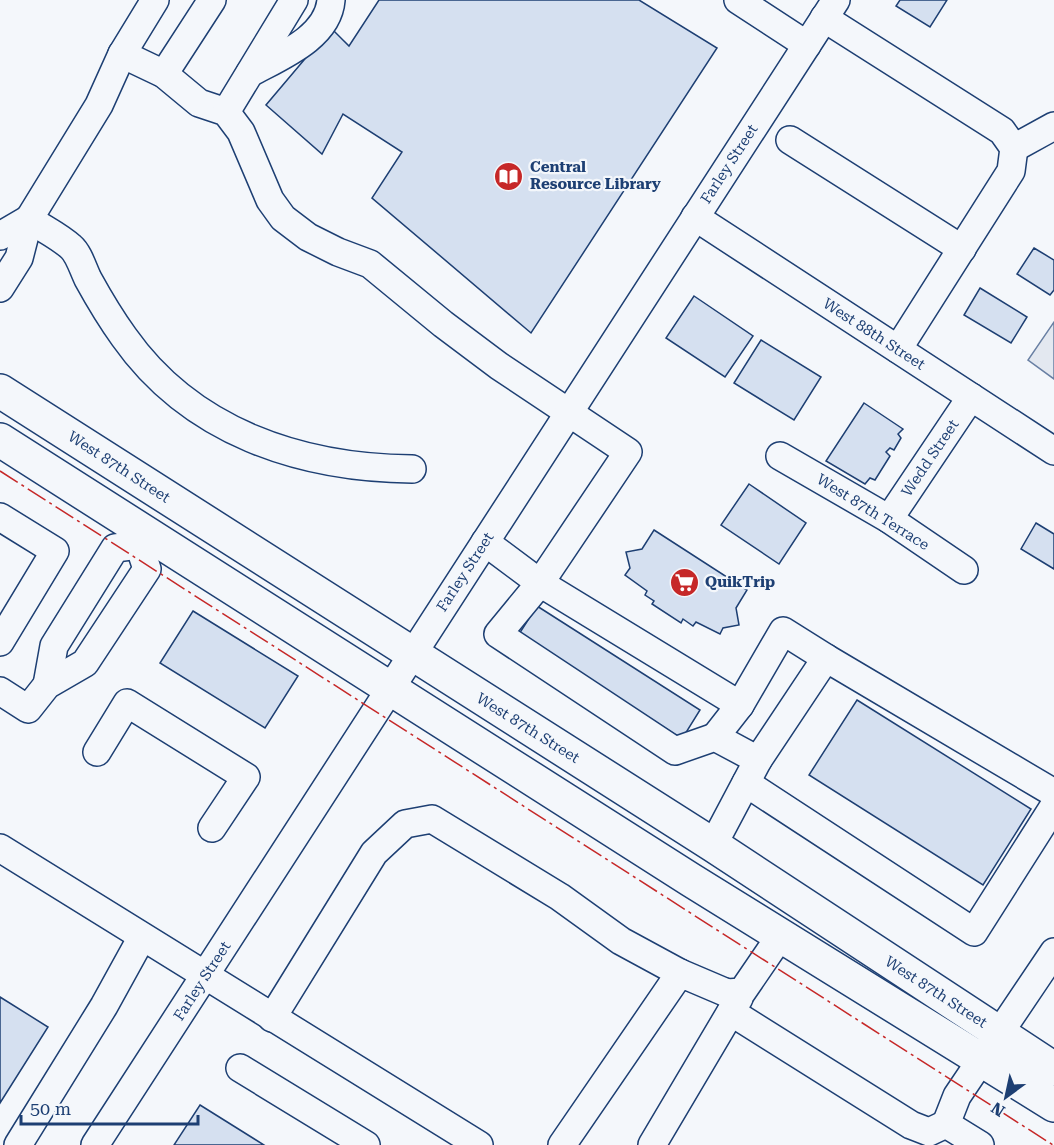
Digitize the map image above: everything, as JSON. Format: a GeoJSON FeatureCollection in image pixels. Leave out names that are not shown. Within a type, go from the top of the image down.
{"type":"FeatureCollection","features":[{"type":"Feature","properties":{"kind":"main road","name":"West 87th Street"},"geometry":{"type":"LineString","coordinates":[[0,391],[712,846],[991,1047],[1054,1105]]}},
{"type":"Feature","properties":{"kind":"main road","name":"West 87th Street"},"geometry":{"type":"LineString","coordinates":[[0,440],[143,539],[390,688],[781,935],[991,1047],[1054,1069]]}},
{"type":"Feature","properties":{"kind":"street"},"geometry":{"type":"LineString","coordinates":[[0,288],[20,258],[29,219],[99,105],[122,54],[155,0]]}},
{"type":"Feature","properties":{"kind":"street"},"geometry":{"type":"LineString","coordinates":[[164,74],[212,0]]}},
{"type":"Feature","properties":{"kind":"street"},"geometry":{"type":"LineString","coordinates":[[225,112],[294,0]]}},
{"type":"Feature","properties":{"kind":"street"},"geometry":{"type":"LineString","coordinates":[[249,74],[310,37],[326,18],[331,0]]}},
{"type":"Feature","properties":{"kind":"street"},"geometry":{"type":"LineString","coordinates":[[738,0],[807,45]]}},
{"type":"Feature","properties":{"kind":"street"},"geometry":{"type":"LineString","coordinates":[[830,9],[1002,131],[1014,148],[1011,171],[898,350]]}},
{"type":"Feature","properties":{"kind":"street","name":"Farley Street"},"geometry":{"type":"LineString","coordinates":[[95,1145],[830,9]]}},
{"type":"Feature","properties":{"kind":"street"},"geometry":{"type":"LineString","coordinates":[[122,54],[164,74],[199,103],[225,112],[241,132],[270,200],[283,218],[317,242],[370,264],[442,324],[499,366],[628,452],[540,583],[498,634],[675,751],[715,737],[740,705],[783,631],[1054,793]]}},
{"type":"Feature","properties":{"kind":"street"},"geometry":{"type":"LineString","coordinates":[[1014,148],[1054,126]]}},
{"type":"Feature","properties":{"kind":"street"},"geometry":{"type":"LineString","coordinates":[[790,140],[962,249]]}},
{"type":"Feature","properties":{"kind":"street","name":"West 88th Street"},"geometry":{"type":"LineString","coordinates":[[695,217],[1054,451]]}},
{"type":"Feature","properties":{"kind":"street"},"geometry":{"type":"LineString","coordinates":[[0,236],[29,219]]}},
{"type":"Feature","properties":{"kind":"street"},"geometry":{"type":"LineString","coordinates":[[29,219],[73,248],[125,339],[160,378],[194,406],[242,436],[308,458],[381,468],[412,468]]}},
{"type":"Feature","properties":{"kind":"street","name":"Wedd Street"},"geometry":{"type":"LineString","coordinates":[[889,519],[971,397]]}},
{"type":"Feature","properties":{"kind":"street","name":"West 87th Terrace"},"geometry":{"type":"LineString","coordinates":[[780,456],[889,519],[964,570]]}},
{"type":"Feature","properties":{"kind":"street"},"geometry":{"type":"LineString","coordinates":[[0,518],[55,551],[0,642]]}},
{"type":"Feature","properties":{"kind":"street"},"geometry":{"type":"LineString","coordinates":[[0,691],[28,709],[46,685],[86,663],[147,568],[143,539],[115,548],[54,646],[46,685]]}},
{"type":"Feature","properties":{"kind":"street"},"geometry":{"type":"LineString","coordinates":[[485,542],[540,583],[740,705]]}},
{"type":"Feature","properties":{"kind":"street"},"geometry":{"type":"LineString","coordinates":[[712,846],[752,772],[826,658]]}},
{"type":"Feature","properties":{"kind":"street"},"geometry":{"type":"LineString","coordinates":[[97,752],[127,703],[246,777],[212,828]]}},
{"type":"Feature","properties":{"kind":"street"},"geometry":{"type":"LineString","coordinates":[[715,737],[752,772],[974,932],[1054,806]]}},
{"type":"Feature","properties":{"kind":"street"},"geometry":{"type":"LineString","coordinates":[[272,1018],[374,853],[405,824],[432,819],[560,897],[621,941],[680,973],[727,993],[736,1002],[911,1125],[929,1132],[946,1124],[957,1096],[1054,952]]}},
{"type":"Feature","properties":{"kind":"street"},"geometry":{"type":"LineString","coordinates":[[0,848],[479,1145]]}},
{"type":"Feature","properties":{"kind":"street"},"geometry":{"type":"LineString","coordinates":[[652,1145],[736,1002],[781,935]]}},
{"type":"Feature","properties":{"kind":"street"},"geometry":{"type":"LineString","coordinates":[[18,1145],[104,1006],[142,937]]}},
{"type":"Feature","properties":{"kind":"street"},"geometry":{"type":"LineString","coordinates":[[562,1145],[680,973]]}},
{"type":"Feature","properties":{"kind":"street"},"geometry":{"type":"LineString","coordinates":[[240,1068],[361,1144]]}},
{"type":"Feature","properties":{"kind":"street"},"geometry":{"type":"LineString","coordinates":[[946,1124],[981,1145]]}},
{"type":"Feature","properties":{"kind":"shaded area"},"geometry":{"type":"Polygon","coordinates":[[[1054,322],[1054,379],[1028,360],[1054,322]]]}},
{"type":"Feature","properties":{"kind":"building","name":"Central Resource Library"},"geometry":{"type":"Polygon","coordinates":[[[379,0],[639,0],[717,48],[531,333],[372,198],[402,152],[343,114],[322,154],[266,105],[331,28],[349,46],[379,0]]]}},
{"type":"Feature","properties":{"kind":"building"},"geometry":{"type":"Polygon","coordinates":[[[900,0],[947,0],[930,27],[896,6],[900,0]]]}},
{"type":"Feature","properties":{"kind":"building"},"geometry":{"type":"Polygon","coordinates":[[[1034,248],[1054,260],[1054,290],[1050,295],[1017,274],[1034,248]]]}},
{"type":"Feature","properties":{"kind":"building"},"geometry":{"type":"Polygon","coordinates":[[[980,288],[1027,317],[1011,343],[964,315],[980,288]]]}},
{"type":"Feature","properties":{"kind":"building"},"geometry":{"type":"Polygon","coordinates":[[[694,296],[753,336],[725,377],[666,338],[694,296]]]}},
{"type":"Feature","properties":{"kind":"building"},"geometry":{"type":"Polygon","coordinates":[[[761,340],[821,377],[794,420],[734,383],[761,340]]]}},
{"type":"Feature","properties":{"kind":"building"},"geometry":{"type":"Polygon","coordinates":[[[864,403],[903,429],[898,434],[901,438],[894,450],[890,448],[886,452],[890,456],[875,480],[870,478],[865,484],[826,461],[864,403]]]}},
{"type":"Feature","properties":{"kind":"building"},"geometry":{"type":"Polygon","coordinates":[[[749,484],[806,523],[779,564],[721,525],[749,484]]]}},
{"type":"Feature","properties":{"kind":"building"},"geometry":{"type":"Polygon","coordinates":[[[1036,523],[1054,534],[1054,569],[1021,549],[1036,523]]]}},
{"type":"Feature","properties":{"kind":"building","name":"QuikTrip"},"geometry":{"type":"Polygon","coordinates":[[[654,530],[747,590],[736,608],[739,625],[723,628],[720,634],[696,622],[693,626],[683,619],[681,623],[652,604],[654,601],[645,595],[647,591],[625,575],[630,568],[626,552],[642,549],[654,530]]]}},
{"type":"Feature","properties":{"kind":"building"},"geometry":{"type":"Polygon","coordinates":[[[537,606],[700,710],[682,739],[519,634],[537,606]]]}},
{"type":"Feature","properties":{"kind":"building"},"geometry":{"type":"Polygon","coordinates":[[[193,611],[298,676],[265,728],[160,663],[193,611]]]}},
{"type":"Feature","properties":{"kind":"building"},"geometry":{"type":"Polygon","coordinates":[[[857,700],[1031,809],[983,885],[809,775],[857,700]]]}},
{"type":"Feature","properties":{"kind":"building"},"geometry":{"type":"Polygon","coordinates":[[[0,997],[48,1027],[0,1103],[0,997]]]}},
{"type":"Feature","properties":{"kind":"building"},"geometry":{"type":"Polygon","coordinates":[[[200,1105],[264,1145],[174,1145],[200,1105]]]}},
{"type":"Feature","properties":{"kind":"power"},"geometry":{"type":"LineString","coordinates":[[0,471],[1053,1145]]}},
{"type":"Feature","properties":{"kind":"place","name":"Central Resource Library"},"geometry":{"type":"Point","coordinates":[509,176]}},
{"type":"Feature","properties":{"kind":"place","name":"QuikTrip"},"geometry":{"type":"Point","coordinates":[684,582]}}]}
